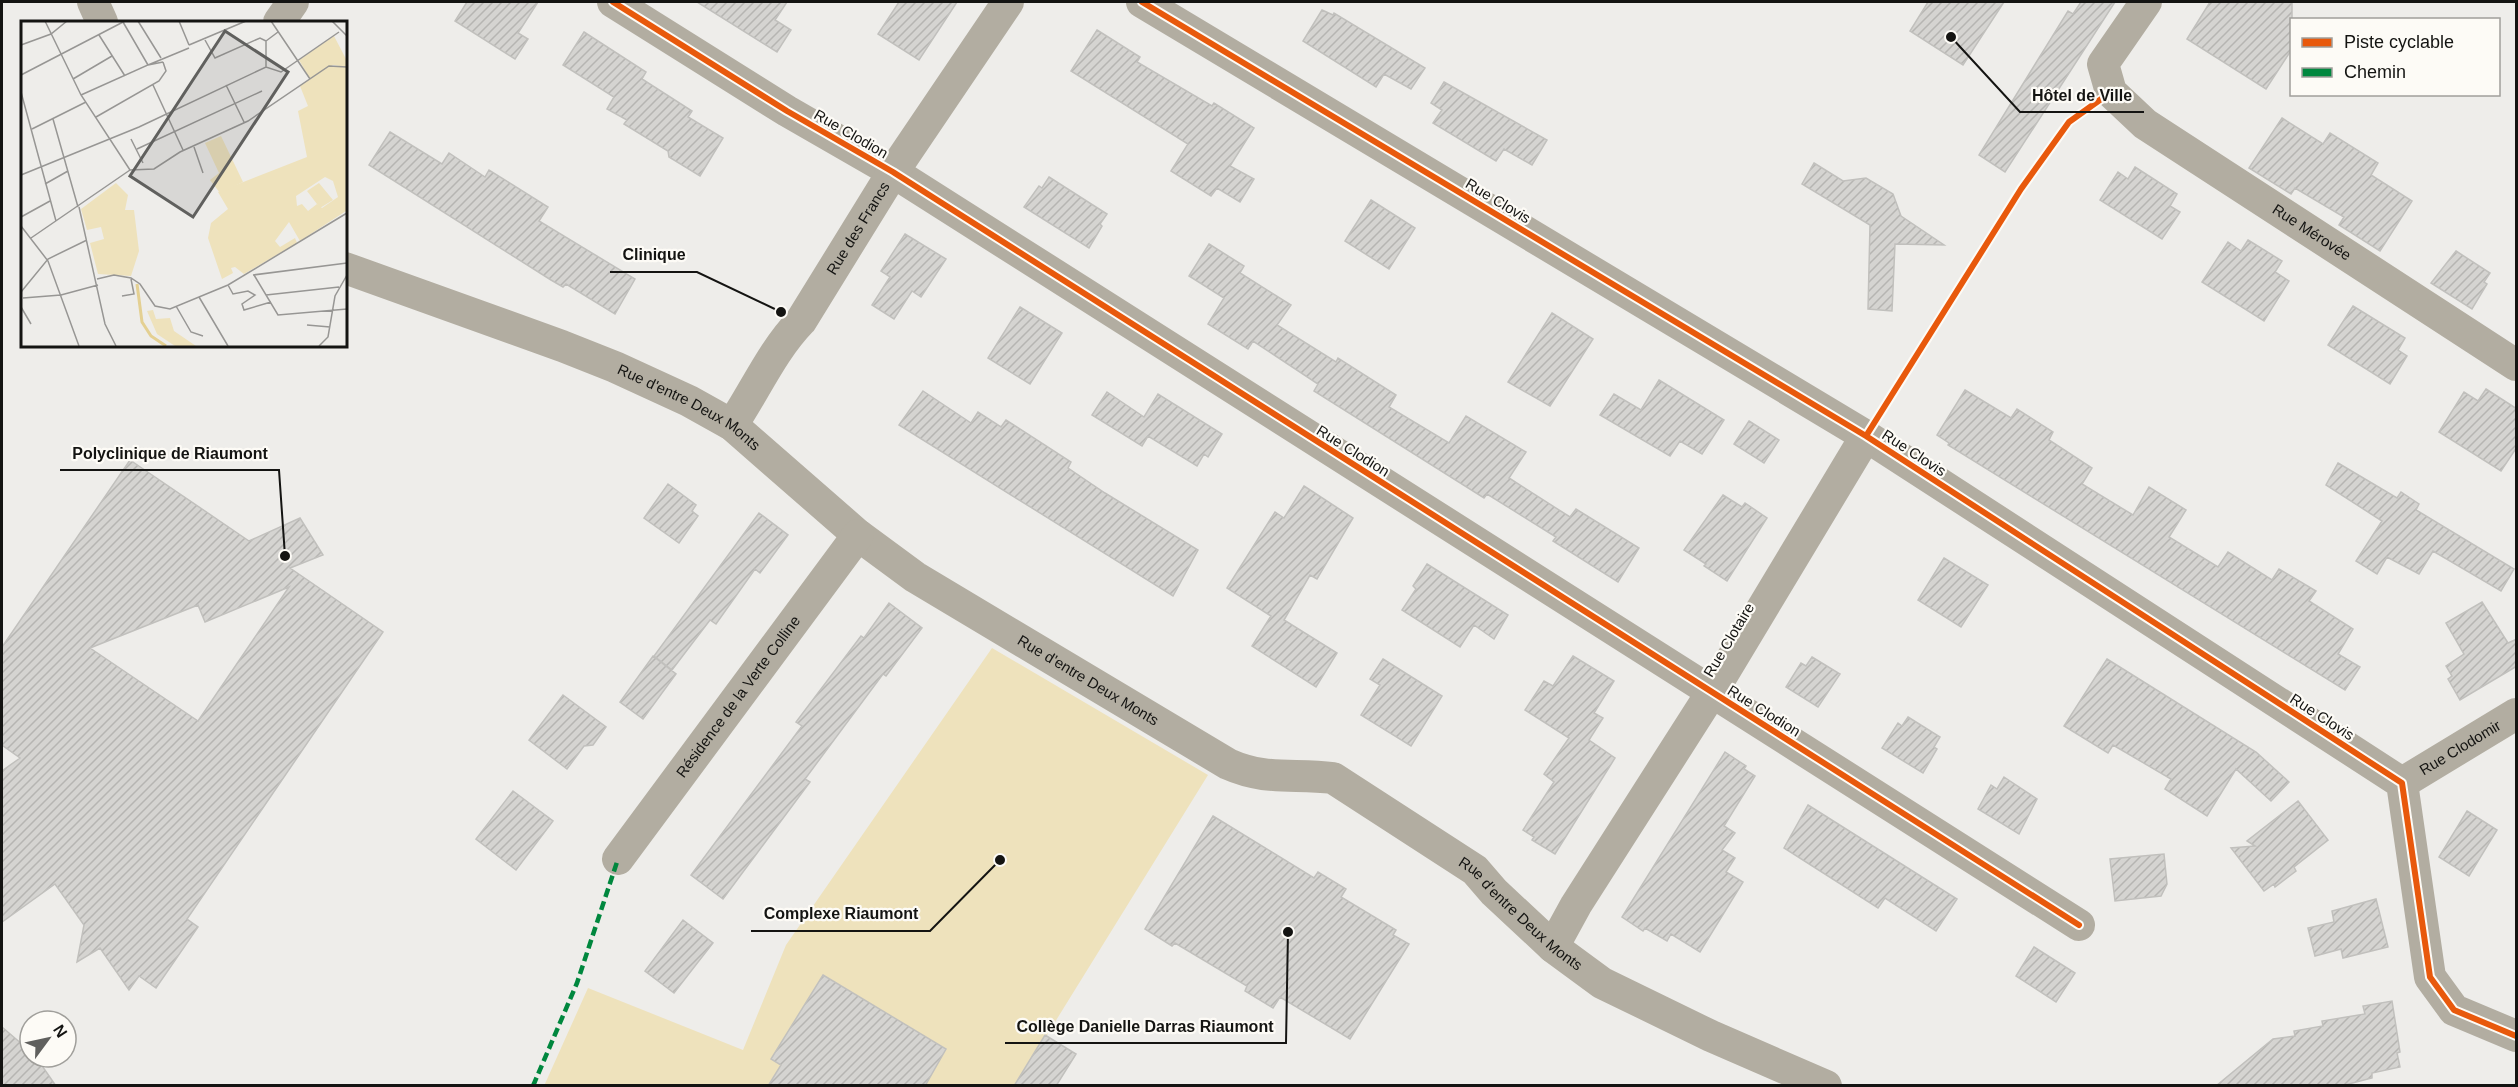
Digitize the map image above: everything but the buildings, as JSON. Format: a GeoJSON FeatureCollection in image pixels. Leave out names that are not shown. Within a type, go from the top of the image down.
{"type":"FeatureCollection","features":[{"type":"Feature","properties":{"kind":"street"},"geometry":{"type":"LineString","coordinates":[[93,2],[102,21]]}},
{"type":"Feature","properties":{"kind":"street"},"geometry":{"type":"LineString","coordinates":[[280,21],[293,2]]}},
{"type":"Feature","properties":{"kind":"street","name":"Rue Clodion"},"geometry":{"type":"LineString","coordinates":[[613,2],[787,111],[893,172],[2079,925]]}},
{"type":"Feature","properties":{"kind":"street","name":"Rue des Francs"},"geometry":{"type":"LineString","coordinates":[[732,426],[785,337],[801,321],[872,210],[893,172],[1008,2]]}},
{"type":"Feature","properties":{"kind":"street","name":"Rue Clovis"},"geometry":{"type":"LineString","coordinates":[[1142,2],[1866,436],[2402,783]]}},
{"type":"Feature","properties":{"kind":"street","name":"Rue Mérovée"},"geometry":{"type":"LineString","coordinates":[[2146,2],[2103,64],[2111,93],[2145,124],[2517,365]]}},
{"type":"Feature","properties":{"kind":"street","name":"Rue d'entre Deux Monts"},"geometry":{"type":"LineString","coordinates":[[346,268],[615,367],[689,401],[732,426],[858,535],[915,577],[1228,764],[1247,773],[1283,778],[1306,775],[1333,778],[1475,870],[1494,892],[1553,946],[1602,983],[1711,1036],[1826,1086]]}},
{"type":"Feature","properties":{"kind":"street","name":"Rue Clotaire"},"geometry":{"type":"LineString","coordinates":[[1553,946],[1576,905],[1712,692],[1866,436]]}},
{"type":"Feature","properties":{"kind":"street","name":"Résidence de la Verte Colline"},"geometry":{"type":"LineString","coordinates":[[618,859],[858,535]]}},
{"type":"Feature","properties":{"kind":"street","name":"Rue Clodomir"},"geometry":{"type":"LineString","coordinates":[[2402,783],[2517,714]]}},
{"type":"Feature","properties":{"kind":"street"},"geometry":{"type":"LineString","coordinates":[[2402,783],[2430,977],[2454,1010],[2517,1036]]}},
{"type":"Feature","properties":{"kind":"shaded area"},"geometry":{"type":"Polygon","coordinates":[[[992,648],[1208,775],[1016,1085],[544,1086],[588,988],[743,1050],[786,945],[992,648]]]}},
{"type":"Feature","properties":{"kind":"marked path"},"geometry":{"type":"LineString","coordinates":[[533,1086],[577,983],[618,859]]}},
{"type":"Feature","properties":{"kind":"cycle path"},"geometry":{"type":"LineString","coordinates":[[613,2],[787,111],[893,172],[2079,925]]}},
{"type":"Feature","properties":{"kind":"cycle path"},"geometry":{"type":"LineString","coordinates":[[1142,2],[1866,436],[2402,783],[2430,977],[2454,1010],[2516,1036]]}},
{"type":"Feature","properties":{"kind":"cycle path"},"geometry":{"type":"LineString","coordinates":[[1866,436],[2021,189],[2069,122],[2111,92]]}},
{"type":"Feature","properties":{"kind":"place","name":"Hôtel de Ville"},"geometry":{"type":"Point","coordinates":[1951,37]}},
{"type":"Feature","properties":{"kind":"place","name":"Clinique"},"geometry":{"type":"Point","coordinates":[781,312]}},
{"type":"Feature","properties":{"kind":"place","name":"Polyclinique de Riaumont"},"geometry":{"type":"Point","coordinates":[285,556]}},
{"type":"Feature","properties":{"kind":"place","name":"Complexe Riaumont"},"geometry":{"type":"Point","coordinates":[1000,860]}},
{"type":"Feature","properties":{"kind":"place","name":"Collège Danielle Darras Riaumont"},"geometry":{"type":"Point","coordinates":[1288,932]}}]}
